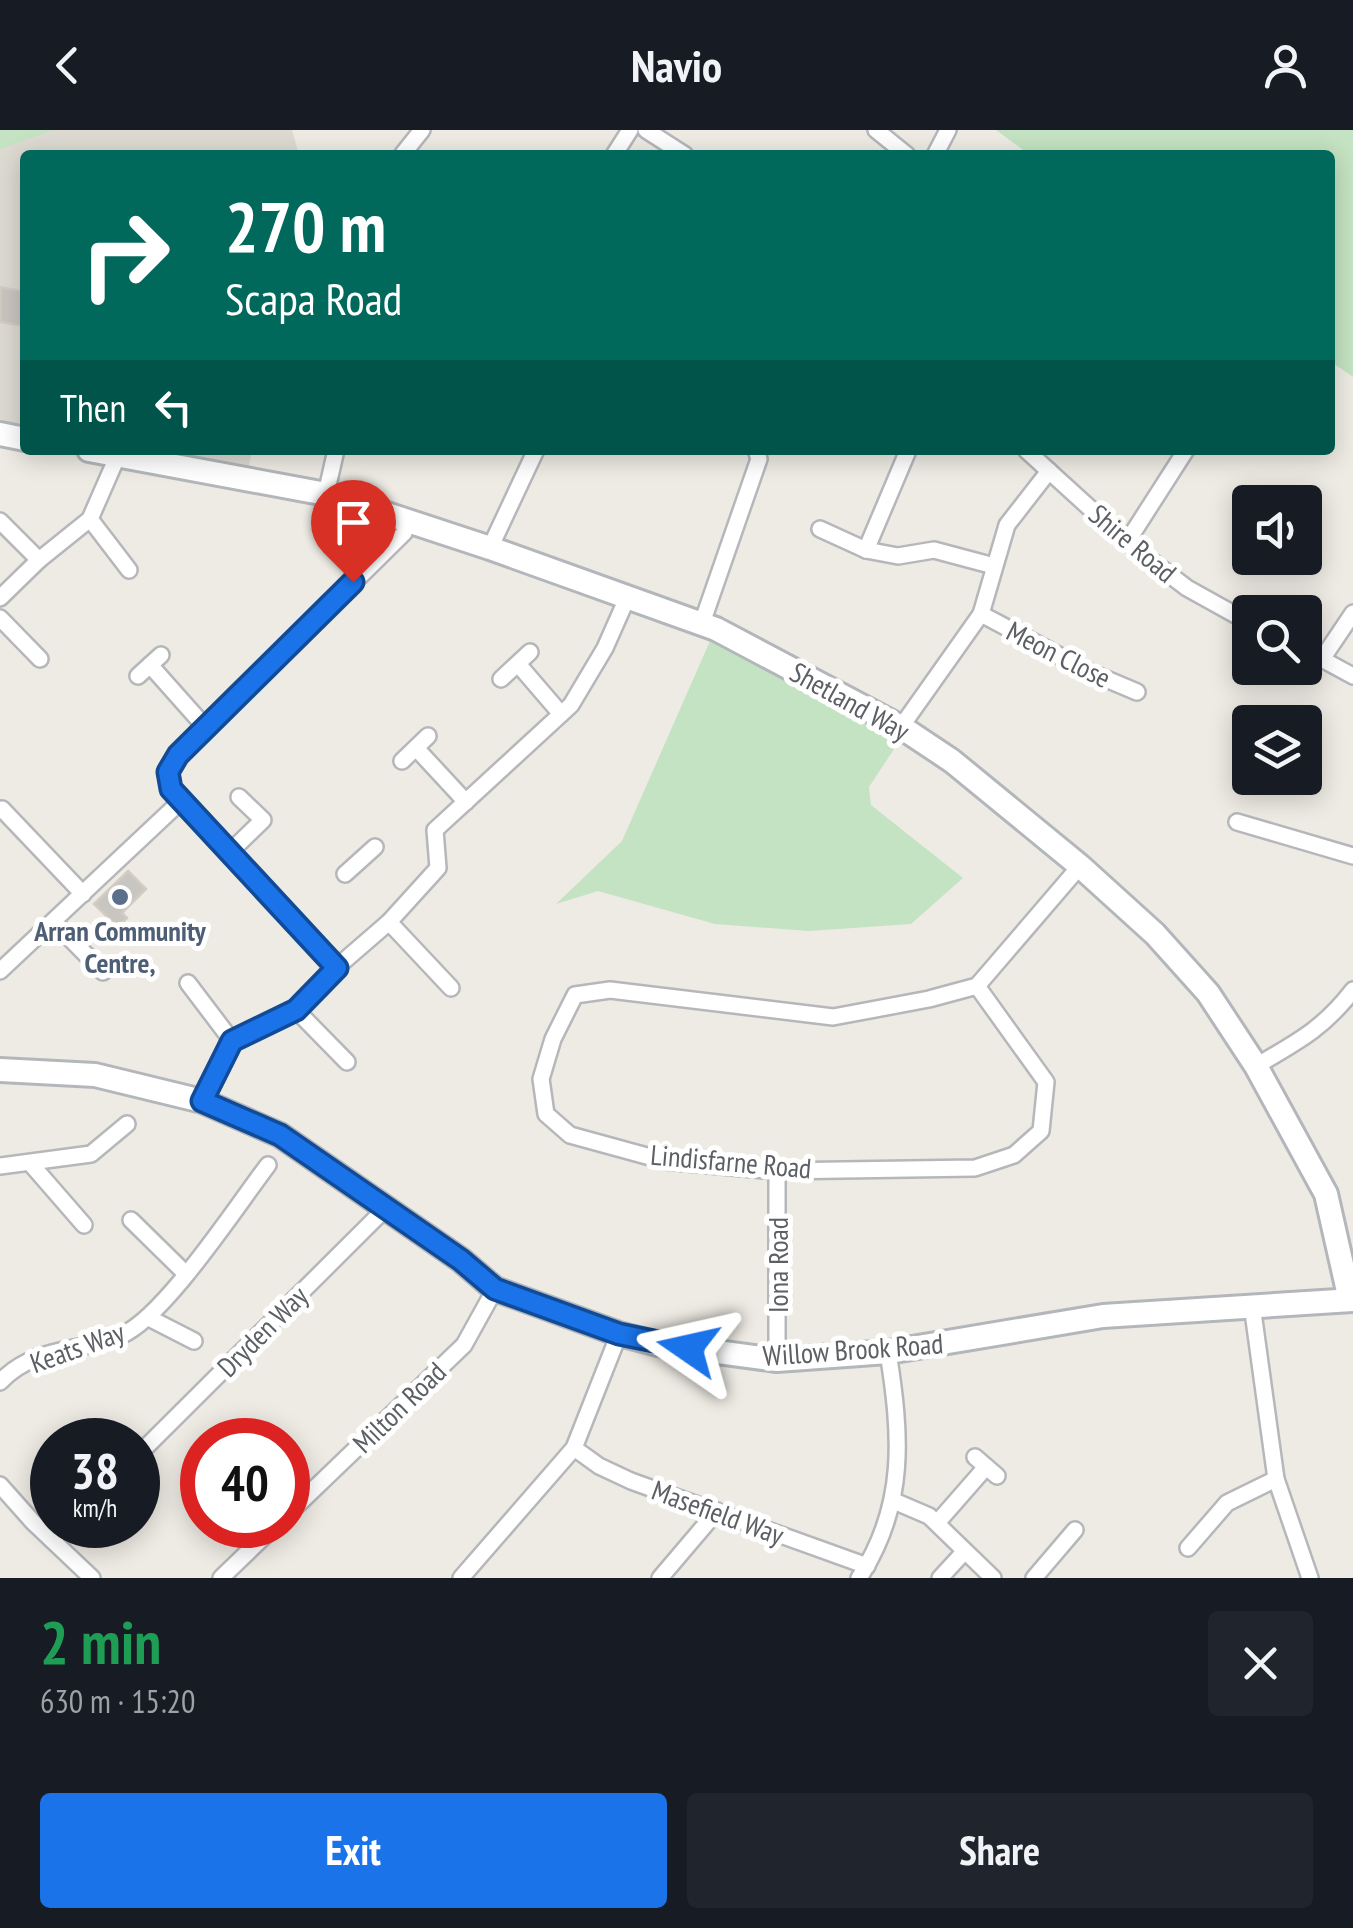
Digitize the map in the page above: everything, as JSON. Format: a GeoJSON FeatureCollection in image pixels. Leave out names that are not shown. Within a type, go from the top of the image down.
{"type":"FeatureCollection","features":[{"type":"Feature","properties":{"kind":"street"},"geometry":{"type":"LineString","coordinates":[[646,130],[677,150]]}},
{"type":"Feature","properties":{"kind":"street"},"geometry":{"type":"LineString","coordinates":[[876,130],[902,150]]}},
{"type":"Feature","properties":{"kind":"street"},"geometry":{"type":"LineString","coordinates":[[0,598],[90,518],[118,455]]}},
{"type":"Feature","properties":{"kind":"street","name":"Shetland Way"},"geometry":{"type":"LineString","coordinates":[[118,455],[326,494],[628,596],[702,624],[901,727],[952,761],[1080,866],[1155,934],[1208,993],[1256,1066],[1326,1194],[1352,1300]]}},
{"type":"Feature","properties":{"kind":"street"},"geometry":{"type":"LineString","coordinates":[[326,494],[335,455]]}},
{"type":"Feature","properties":{"kind":"street"},"geometry":{"type":"LineString","coordinates":[[490,548],[534,455]]}},
{"type":"Feature","properties":{"kind":"street"},"geometry":{"type":"LineString","coordinates":[[702,624],[758,455]]}},
{"type":"Feature","properties":{"kind":"street"},"geometry":{"type":"LineString","coordinates":[[866,550],[906,455]]}},
{"type":"Feature","properties":{"kind":"street","name":"Shire Road"},"geometry":{"type":"LineString","coordinates":[[1032,455],[1126,542],[1186,588],[1232,613]]}},
{"type":"Feature","properties":{"kind":"street"},"geometry":{"type":"LineString","coordinates":[[1126,542],[1183,455]]}},
{"type":"Feature","properties":{"kind":"street"},"geometry":{"type":"LineString","coordinates":[[901,727],[981,614],[1007,525],[1049,470]]}},
{"type":"Feature","properties":{"kind":"street"},"geometry":{"type":"LineString","coordinates":[[90,518],[129,570]]}},
{"type":"Feature","properties":{"kind":"street"},"geometry":{"type":"LineString","coordinates":[[0,521],[39,560]]}},
{"type":"Feature","properties":{"kind":"street"},"geometry":{"type":"LineString","coordinates":[[337,968],[181,801],[171,789],[168,772],[178,755],[404,533],[407,522]]}},
{"type":"Feature","properties":{"kind":"street"},"geometry":{"type":"LineString","coordinates":[[820,529],[835,545],[898,556],[934,550],[994,566]]}},
{"type":"Feature","properties":{"kind":"street"},"geometry":{"type":"LineString","coordinates":[[202,1101],[232,1041],[296,1010],[389,922],[438,868],[435,830],[571,705],[592,672],[628,596]]}},
{"type":"Feature","properties":{"kind":"street"},"geometry":{"type":"LineString","coordinates":[[1353,613],[1322,659],[1353,676]]}},
{"type":"Feature","properties":{"kind":"street","name":"Meon Close"},"geometry":{"type":"LineString","coordinates":[[981,614],[1092,673],[1137,692]]}},
{"type":"Feature","properties":{"kind":"street"},"geometry":{"type":"LineString","coordinates":[[0,618],[40,659]]}},
{"type":"Feature","properties":{"kind":"street"},"geometry":{"type":"LineString","coordinates":[[501,679],[524,658],[561,714]]}},
{"type":"Feature","properties":{"kind":"street"},"geometry":{"type":"LineString","coordinates":[[150,665],[206,728]]}},
{"type":"Feature","properties":{"kind":"street"},"geometry":{"type":"LineString","coordinates":[[402,762],[428,736]]}},
{"type":"Feature","properties":{"kind":"street"},"geometry":{"type":"LineString","coordinates":[[416,748],[466,802]]}},
{"type":"Feature","properties":{"kind":"street"},"geometry":{"type":"LineString","coordinates":[[229,854],[262,820],[239,798]]}},
{"type":"Feature","properties":{"kind":"street"},"geometry":{"type":"LineString","coordinates":[[0,971],[181,801]]}},
{"type":"Feature","properties":{"kind":"street"},"geometry":{"type":"LineString","coordinates":[[2,809],[82,894]]}},
{"type":"Feature","properties":{"kind":"street"},"geometry":{"type":"LineString","coordinates":[[1237,822],[1353,856]]}},
{"type":"Feature","properties":{"kind":"street"},"geometry":{"type":"LineString","coordinates":[[344,874],[375,847]]}},
{"type":"Feature","properties":{"kind":"street"},"geometry":{"type":"LineString","coordinates":[[977,986],[1080,866]]}},
{"type":"Feature","properties":{"kind":"street"},"geometry":{"type":"LineString","coordinates":[[54,922],[103,972]]}},
{"type":"Feature","properties":{"kind":"street"},"geometry":{"type":"LineString","coordinates":[[389,922],[440,983]]}},
{"type":"Feature","properties":{"kind":"street"},"geometry":{"type":"LineString","coordinates":[[188,983],[232,1041]]}},
{"type":"Feature","properties":{"kind":"street","name":"Lindisfarne Road"},"geometry":{"type":"LineString","coordinates":[[977,986],[1046,1082],[1040,1130],[1014,1155],[976,1168],[777,1171],[665,1161],[570,1135],[546,1114],[541,1078],[553,1039],[574,995],[610,990],[833,1017],[977,986]]}},
{"type":"Feature","properties":{"kind":"street"},"geometry":{"type":"LineString","coordinates":[[1256,1066],[1333,1016],[1353,990]]}},
{"type":"Feature","properties":{"kind":"street"},"geometry":{"type":"LineString","coordinates":[[296,1010],[347,1062]]}},
{"type":"Feature","properties":{"kind":"street","name":"Willow Brook Road"},"geometry":{"type":"LineString","coordinates":[[0,1070],[95,1075],[202,1101],[280,1135],[461,1260],[495,1289],[658,1344],[778,1360],[888,1352],[1102,1316],[1352,1300]]}},
{"type":"Feature","properties":{"kind":"street"},"geometry":{"type":"LineString","coordinates":[[0,1166],[90,1154],[127,1124]]}},
{"type":"Feature","properties":{"kind":"street"},"geometry":{"type":"LineString","coordinates":[[31,1164],[84,1225]]}},
{"type":"Feature","properties":{"kind":"street","name":"Keats Way"},"geometry":{"type":"LineString","coordinates":[[2,1376],[45,1352],[120,1336],[149,1318],[268,1165]]}},
{"type":"Feature","properties":{"kind":"street","name":"Iona Road"},"geometry":{"type":"LineString","coordinates":[[777,1171],[778,1360]]}},
{"type":"Feature","properties":{"kind":"street","name":"Dryden Way"},"geometry":{"type":"LineString","coordinates":[[160,1433],[386,1207]]}},
{"type":"Feature","properties":{"kind":"street"},"geometry":{"type":"LineString","coordinates":[[131,1220],[186,1273]]}},
{"type":"Feature","properties":{"kind":"street","name":"Milton Road"},"geometry":{"type":"LineString","coordinates":[[310,1493],[464,1345],[495,1289]]}},
{"type":"Feature","properties":{"kind":"street"},"geometry":{"type":"LineString","coordinates":[[1252,1305],[1276,1479],[1310,1578]]}},
{"type":"Feature","properties":{"kind":"street","name":"Keats Way"},"geometry":{"type":"LineString","coordinates":[[149,1318],[194,1341]]}},
{"type":"Feature","properties":{"kind":"street"},"geometry":{"type":"LineString","coordinates":[[461,1578],[574,1448],[619,1334]]}},
{"type":"Feature","properties":{"kind":"street"},"geometry":{"type":"LineString","coordinates":[[863,1572],[894,1501],[898,1418],[888,1352]]}},
{"type":"Feature","properties":{"kind":"street","name":"Masefield Way"},"geometry":{"type":"LineString","coordinates":[[574,1448],[631,1482],[717,1511],[863,1572]]}},
{"type":"Feature","properties":{"kind":"street"},"geometry":{"type":"LineString","coordinates":[[937,1523],[986,1467]]}},
{"type":"Feature","properties":{"kind":"street"},"geometry":{"type":"LineString","coordinates":[[1188,1548],[1227,1503],[1276,1479]]}},
{"type":"Feature","properties":{"kind":"street"},"geometry":{"type":"LineString","coordinates":[[0,1485],[30,1517]]}},
{"type":"Feature","properties":{"kind":"street"},"geometry":{"type":"LineString","coordinates":[[894,1501],[937,1523],[993,1578]]}},
{"type":"Feature","properties":{"kind":"street"},"geometry":{"type":"LineString","coordinates":[[660,1578],[717,1511]]}},
{"type":"Feature","properties":{"kind":"street"},"geometry":{"type":"LineString","coordinates":[[1034,1578],[1066,1534]]}},
{"type":"Feature","properties":{"kind":"street"},"geometry":{"type":"LineString","coordinates":[[60,1548],[92,1578]]}},
{"type":"Feature","properties":{"kind":"street"},"geometry":{"type":"LineString","coordinates":[[221,1578],[252,1548]]}},
{"type":"Feature","properties":{"kind":"street"},"geometry":{"type":"LineString","coordinates":[[940,1578],[964,1552]]}},
{"type":"Feature","properties":{"kind":"shaded area"},"geometry":{"type":"Polygon","coordinates":[[[0,130],[292,130],[298,150],[20,150],[20,424],[0,421],[0,130]]]}},
{"type":"Feature","properties":{"kind":"shaded area"},"geometry":{"type":"Polygon","coordinates":[[[189,455],[251,455],[249,466],[189,455]]]}},
{"type":"Feature","properties":{"kind":"green space"},"geometry":{"type":"Polygon","coordinates":[[[0,130],[53,130],[0,149],[0,130]]]}},
{"type":"Feature","properties":{"kind":"green space"},"geometry":{"type":"Polygon","coordinates":[[[996,130],[1353,130],[1353,377],[1335,364],[1335,150],[1023,150],[996,130]]]}},
{"type":"Feature","properties":{"kind":"green space"},"geometry":{"type":"Polygon","coordinates":[[[710,641],[900,740],[869,787],[871,805],[963,878],[911,924],[809,931],[715,924],[598,891],[556,904],[622,841],[710,641]]]}},
{"type":"Feature","properties":{"kind":"building"},"geometry":{"type":"Polygon","coordinates":[[[0,287],[20,291],[20,325],[0,322],[0,287]]]}},
{"type":"Feature","properties":{"kind":"building","name":"Arran Community Centre,"},"geometry":{"type":"Polygon","coordinates":[[[128,871],[146,889],[122,913],[127,918],[118,927],[94,904],[128,871]]]}},
{"type":"Feature","properties":{"kind":"place","name":"Arran Community Centre,"},"geometry":{"type":"Point","coordinates":[120,897]}},
{"type":"Feature","properties":{"kind":"route"},"geometry":{"type":"LineString","coordinates":[[353,582],[178,755],[168,772],[171,789],[337,968],[296,1010],[232,1041],[202,1101],[280,1135],[461,1260],[495,1289],[619,1334],[688,1348]]}}]}
